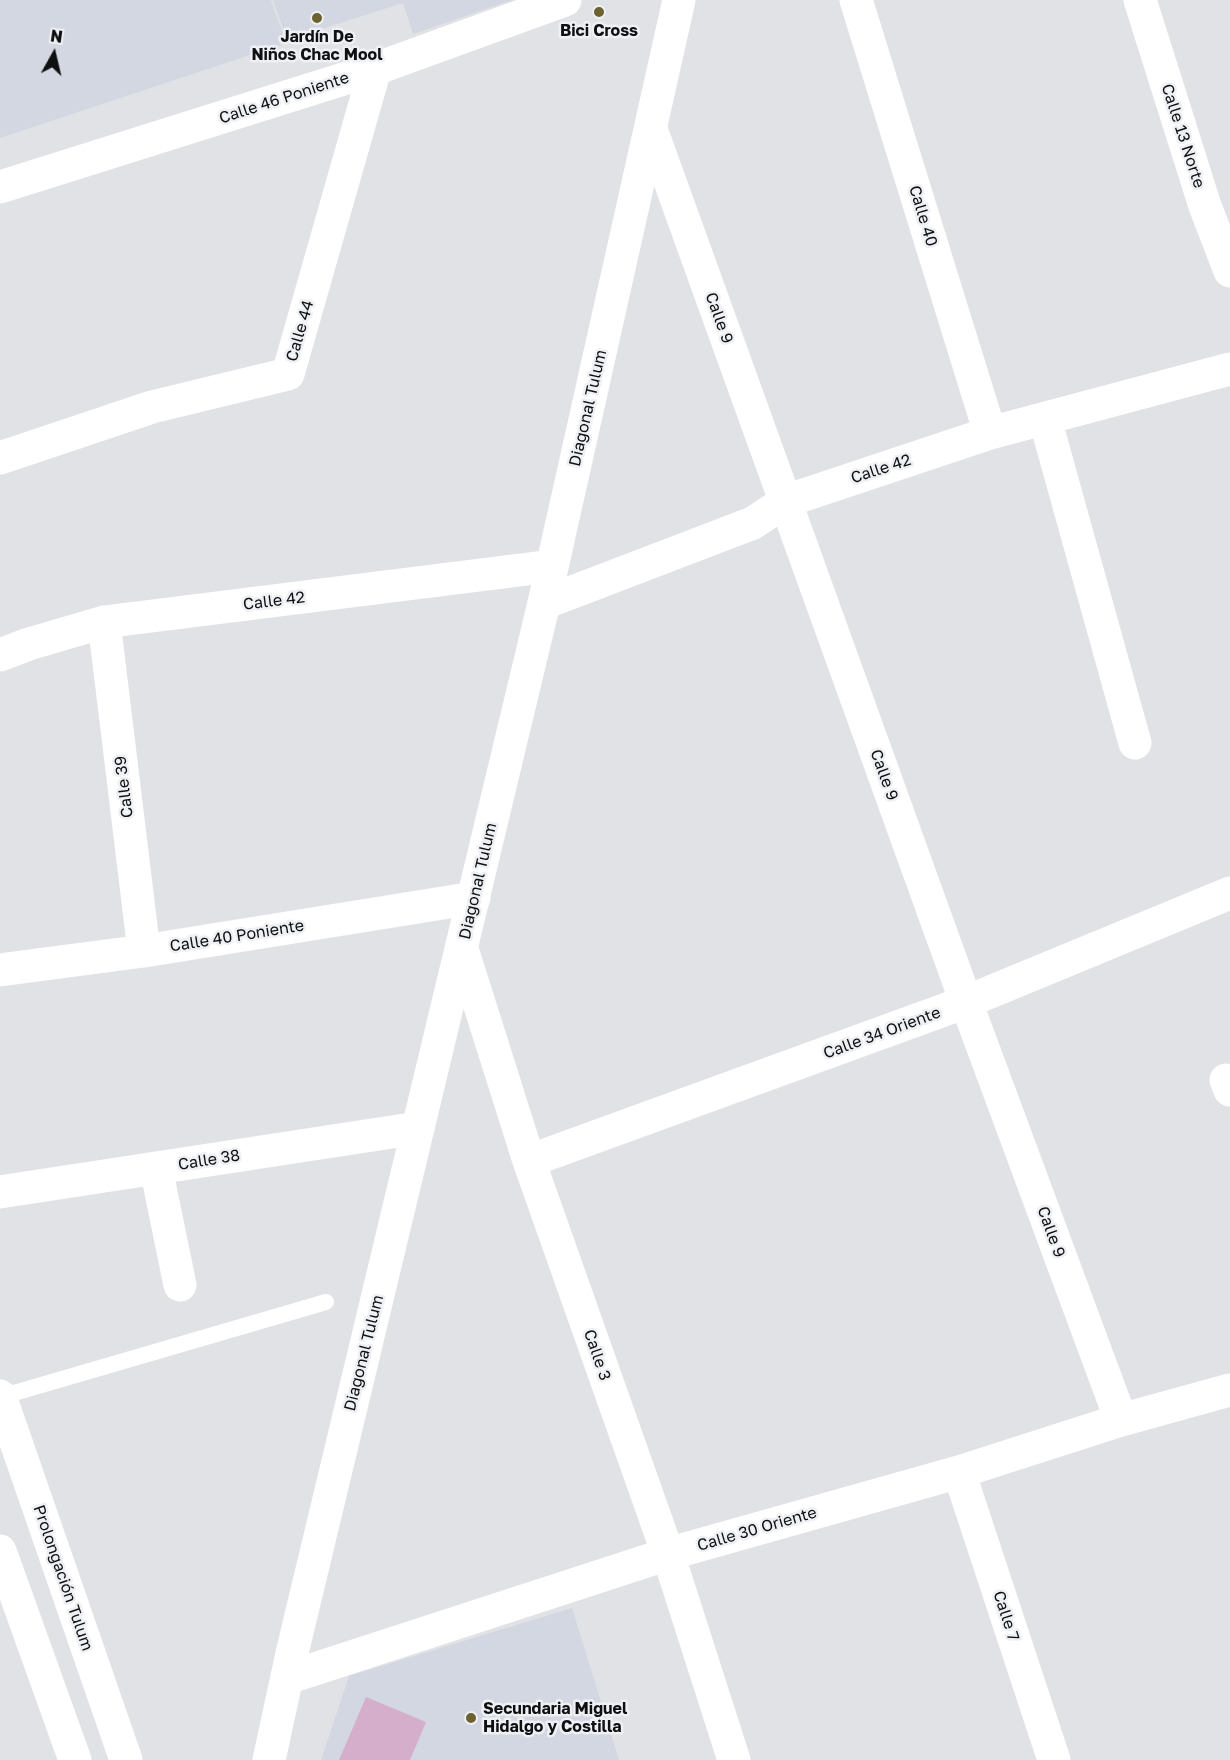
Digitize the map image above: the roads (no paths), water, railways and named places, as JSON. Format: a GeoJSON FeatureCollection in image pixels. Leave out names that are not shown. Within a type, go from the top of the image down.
{"type":"FeatureCollection","features":[{"type":"Feature","properties":{"kind":"street","name":"Calle 46 Poniente"},"geometry":{"type":"LineString","coordinates":[[0,188],[375,69],[565,0]]}},
{"type":"Feature","properties":{"kind":"street","name":"Diagonal Tulum"},"geometry":{"type":"LineString","coordinates":[[269,1760],[544,603],[679,0]]}},
{"type":"Feature","properties":{"kind":"street","name":"Calle 40"},"geometry":{"type":"LineString","coordinates":[[856,0],[990,433]]}},
{"type":"Feature","properties":{"kind":"street","name":"Calle 13 Norte"},"geometry":{"type":"LineString","coordinates":[[1140,0],[1218,201],[1230,271]]}},
{"type":"Feature","properties":{"kind":"street","name":"Calle 44"},"geometry":{"type":"LineString","coordinates":[[0,458],[152,407],[288,374],[375,69]]}},
{"type":"Feature","properties":{"kind":"street","name":"Calle 9"},"geometry":{"type":"LineString","coordinates":[[651,129],[966,1002],[1121,1420]]}},
{"type":"Feature","properties":{"kind":"street","name":"Calle 42"},"geometry":{"type":"LineString","coordinates":[[544,603],[753,523],[786,501],[990,433],[1230,369]]}},
{"type":"Feature","properties":{"kind":"street"},"geometry":{"type":"LineString","coordinates":[[1044,419],[1136,743]]}},
{"type":"Feature","properties":{"kind":"street","name":"Calle 42"},"geometry":{"type":"LineString","coordinates":[[0,655],[104,622],[552,566]]}},
{"type":"Feature","properties":{"kind":"street","name":"Calle 39"},"geometry":{"type":"LineString","coordinates":[[104,622],[144,951]]}},
{"type":"Feature","properties":{"kind":"street","name":"Calle 34 Oriente"},"geometry":{"type":"LineString","coordinates":[[529,1161],[966,1002],[1230,893]]}},
{"type":"Feature","properties":{"kind":"street","name":"Calle 40 Poniente"},"geometry":{"type":"LineString","coordinates":[[0,970],[144,951],[474,898]]}},
{"type":"Feature","properties":{"kind":"street","name":"Calle 3"},"geometry":{"type":"LineString","coordinates":[[462,950],[529,1161],[668,1554],[734,1760]]}},
{"type":"Feature","properties":{"kind":"street","name":"Calle 38"},"geometry":{"type":"LineString","coordinates":[[0,1192],[418,1128]]}},
{"type":"Feature","properties":{"kind":"street"},"geometry":{"type":"LineString","coordinates":[[156,1168],[180,1285]]}},
{"type":"Feature","properties":{"kind":"street","name":"Calle 30 Oriente"},"geometry":{"type":"LineString","coordinates":[[287,1678],[668,1554],[959,1472],[1121,1420],[1230,1390]]}},
{"type":"Feature","properties":{"kind":"street","name":"Prolongación Tulum"},"geometry":{"type":"LineString","coordinates":[[0,1396],[126,1760]]}},
{"type":"Feature","properties":{"kind":"street","name":"Calle 7"},"geometry":{"type":"LineString","coordinates":[[959,1472],[1054,1760]]}},
{"type":"Feature","properties":{"kind":"street"},"geometry":{"type":"LineString","coordinates":[[0,1551],[75,1760]]}},
{"type":"Feature","properties":{"kind":"lane"},"geometry":{"type":"LineString","coordinates":[[0,1396],[326,1302]]}},
{"type":"Feature","properties":{"kind":"place","name":"Bici Cross"},"geometry":{"type":"Point","coordinates":[599,12]}},
{"type":"Feature","properties":{"kind":"place","name":"Jardín De Niños Chac Mool"},"geometry":{"type":"Point","coordinates":[317,18]}},
{"type":"Feature","properties":{"kind":"place","name":"Secundaria Miguel Hidalgo y Costilla"},"geometry":{"type":"Point","coordinates":[471,1718]}}]}
